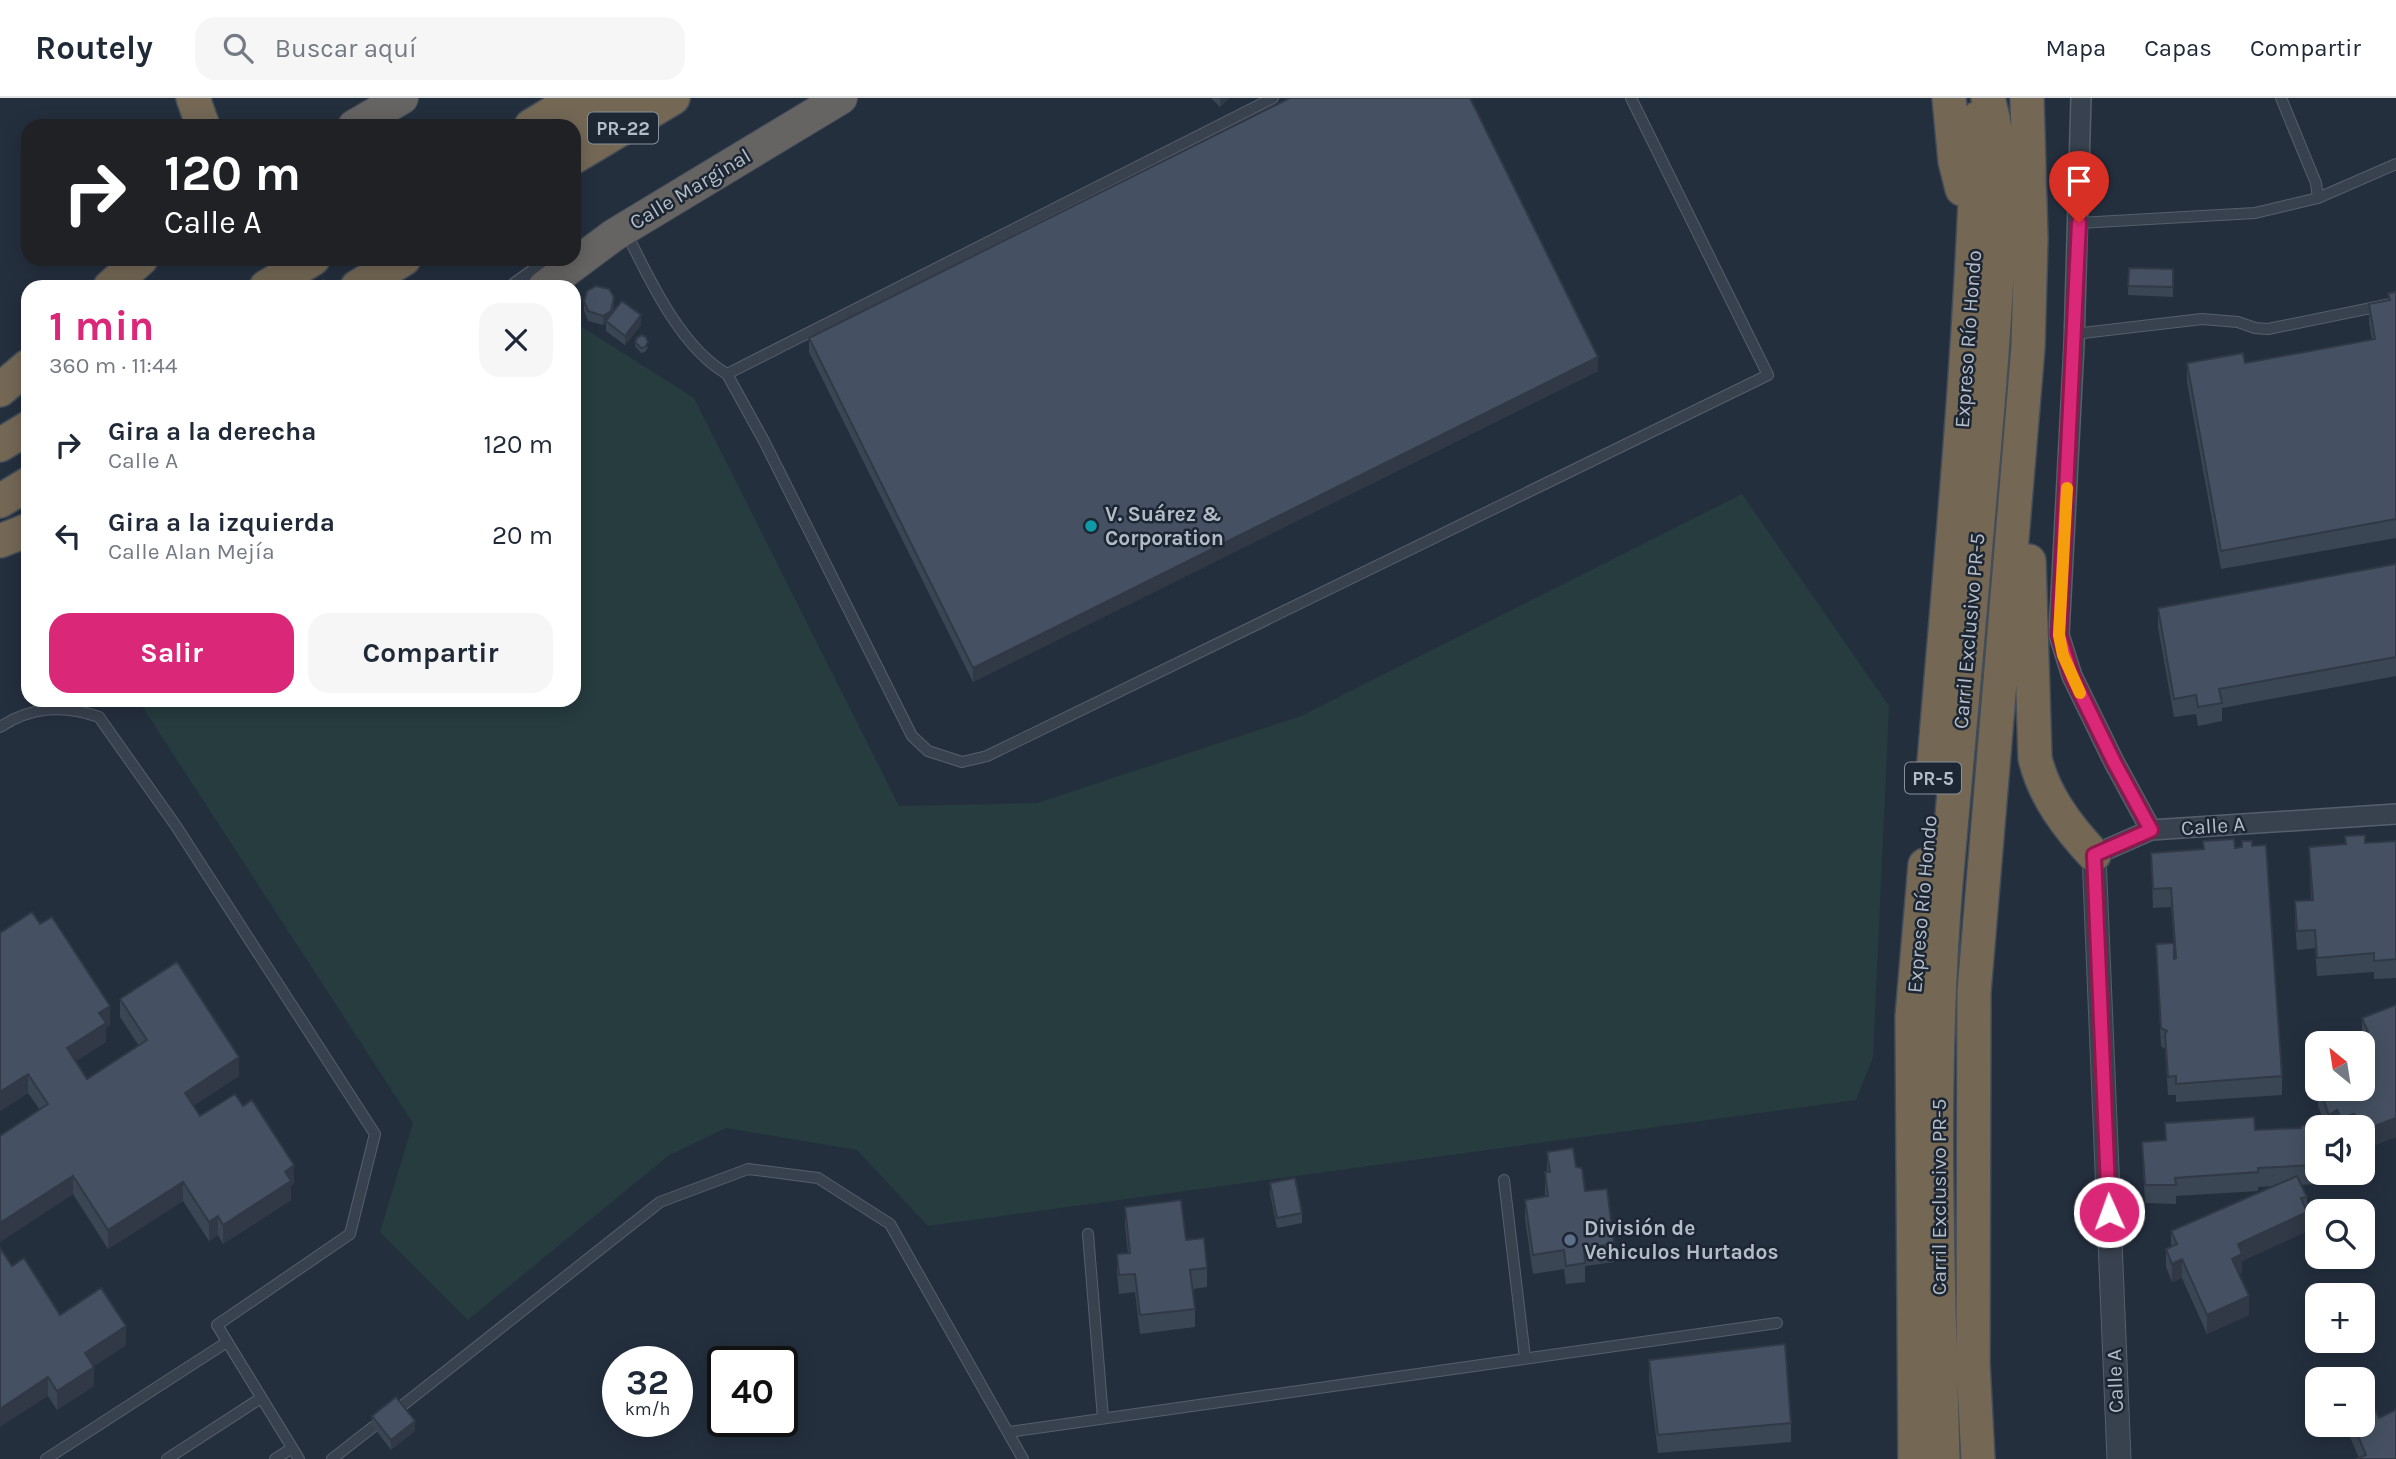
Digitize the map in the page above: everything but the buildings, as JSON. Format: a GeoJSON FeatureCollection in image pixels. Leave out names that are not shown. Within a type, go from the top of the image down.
{"type":"FeatureCollection","features":[{"type":"Feature","properties":{"kind":"highway"},"geometry":{"type":"LineString","coordinates":[[193,98],[200,119]]}},
{"type":"Feature","properties":{"kind":"highway"},"geometry":{"type":"LineString","coordinates":[[366,119],[402,98]]}},
{"type":"Feature","properties":{"kind":"highway","name":"PR-22"},"geometry":{"type":"LineString","coordinates":[[542,119],[577,98]]}},
{"type":"Feature","properties":{"kind":"highway"},"geometry":{"type":"LineString","coordinates":[[581,125],[626,98]]}},
{"type":"Feature","properties":{"kind":"highway","name":"PR-22"},"geometry":{"type":"LineString","coordinates":[[581,153],[673,98]]}},
{"type":"Feature","properties":{"kind":"highway","name":"Calle Marginal"},"geometry":{"type":"LineString","coordinates":[[581,260],[624,229],[841,98]]}},
{"type":"Feature","properties":{"kind":"highway"},"geometry":{"type":"LineString","coordinates":[[1949,98],[1955,161],[1975,238]]}},
{"type":"Feature","properties":{"kind":"highway","name":"Expreso Río Hondo"},"geometry":{"type":"LineString","coordinates":[[1914,1459],[1912,1017],[1965,394],[1975,238],[1978,98]]}},
{"type":"Feature","properties":{"kind":"highway","name":"Carril Exclusivo PR-5"},"geometry":{"type":"LineString","coordinates":[[1943,1459],[1937,1248],[1938,1031],[1946,889],[1995,318],[2001,199],[2000,150],[1996,123],[1988,98]]}},
{"type":"Feature","properties":{"kind":"highway","name":"PR-5"},"geometry":{"type":"LineString","coordinates":[[1978,1459],[1973,1363],[1974,992],[2028,347],[2031,239],[2027,98]]}},
{"type":"Feature","properties":{"kind":"highway"},"geometry":{"type":"LineString","coordinates":[[118,280],[133,266]]}},
{"type":"Feature","properties":{"kind":"highway"},"geometry":{"type":"LineString","coordinates":[[278,280],[301,266]]}},
{"type":"Feature","properties":{"kind":"highway"},"geometry":{"type":"LineString","coordinates":[[366,280],[382,266]]}},
{"type":"Feature","properties":{"kind":"highway"},"geometry":{"type":"LineString","coordinates":[[369,280],[392,266]]}},
{"type":"Feature","properties":{"kind":"highway","name":"Calle Marginal"},"geometry":{"type":"LineString","coordinates":[[554,280],[573,266]]}},
{"type":"Feature","properties":{"kind":"highway"},"geometry":{"type":"LineString","coordinates":[[2028,347],[2029,601],[2035,758],[2040,778],[2053,803],[2094,855]]}},
{"type":"Feature","properties":{"kind":"highway"},"geometry":{"type":"LineString","coordinates":[[0,390],[21,372]]}},
{"type":"Feature","properties":{"kind":"highway"},"geometry":{"type":"LineString","coordinates":[[0,445],[21,432]]}},
{"type":"Feature","properties":{"kind":"highway"},"geometry":{"type":"LineString","coordinates":[[0,501],[21,488]]}},
{"type":"Feature","properties":{"kind":"highway"},"geometry":{"type":"LineString","coordinates":[[0,541],[21,533]]}},
{"type":"Feature","properties":{"kind":"highway"},"geometry":{"type":"LineString","coordinates":[[0,553],[21,545]]}},
{"type":"Feature","properties":{"kind":"street"},"geometry":{"type":"LineString","coordinates":[[193,98],[209,119]]}},
{"type":"Feature","properties":{"kind":"street","name":"Calle Marginal"},"geometry":{"type":"LineString","coordinates":[[581,241],[619,215],[818,98]]}},
{"type":"Feature","properties":{"kind":"street"},"geometry":{"type":"LineString","coordinates":[[2081,98],[2079,223],[2059,635],[2072,676],[2151,830]]}},
{"type":"Feature","properties":{"kind":"street"},"geometry":{"type":"LineString","coordinates":[[527,280],[546,266]]}},
{"type":"Feature","properties":{"kind":"street","name":"Calle A"},"geometry":{"type":"LineString","coordinates":[[2119,1459],[2094,855],[2151,830],[2396,814]]}},
{"type":"Feature","properties":{"kind":"lane"},"geometry":{"type":"LineString","coordinates":[[727,374],[1273,98]]}},
{"type":"Feature","properties":{"kind":"lane"},"geometry":{"type":"LineString","coordinates":[[624,229],[655,290],[683,332],[717,369],[727,374],[764,441],[912,736],[928,751],[962,762],[987,756],[1768,375],[1632,98]]}},
{"type":"Feature","properties":{"kind":"lane"},"geometry":{"type":"LineString","coordinates":[[2281,98],[2316,183],[2318,198]]}},
{"type":"Feature","properties":{"kind":"lane"},"geometry":{"type":"LineString","coordinates":[[2079,223],[2255,213],[2318,198],[2396,164]]}},
{"type":"Feature","properties":{"kind":"lane"},"geometry":{"type":"LineString","coordinates":[[2074,334],[2202,319],[2238,322],[2268,329],[2396,303]]}},
{"type":"Feature","properties":{"kind":"lane"},"geometry":{"type":"LineString","coordinates":[[0,727],[35,709],[79,710],[99,717],[176,826],[375,1134],[350,1234],[217,1325],[299,1459]]}},
{"type":"Feature","properties":{"kind":"lane"},"geometry":{"type":"LineString","coordinates":[[398,1409],[660,1202],[748,1169],[818,1178],[890,1224],[1023,1459]]}},
{"type":"Feature","properties":{"kind":"lane"},"geometry":{"type":"LineString","coordinates":[[1504,1180],[1525,1358]]}},
{"type":"Feature","properties":{"kind":"lane"},"geometry":{"type":"LineString","coordinates":[[1088,1234],[1103,1419]]}},
{"type":"Feature","properties":{"kind":"lane"},"geometry":{"type":"LineString","coordinates":[[1009,1432],[1777,1323]]}},
{"type":"Feature","properties":{"kind":"lane"},"geometry":{"type":"LineString","coordinates":[[46,1459],[227,1342]]}},
{"type":"Feature","properties":{"kind":"lane"},"geometry":{"type":"LineString","coordinates":[[167,1459],[261,1398]]}},
{"type":"Feature","properties":{"kind":"lane"},"geometry":{"type":"LineString","coordinates":[[332,1459],[373,1427]]}},
{"type":"Feature","properties":{"kind":"lane"},"geometry":{"type":"LineString","coordinates":[[275,1459],[292,1448]]}},
{"type":"Feature","properties":{"kind":"green space"},"geometry":{"type":"Polygon","coordinates":[[[581,326],[694,398],[899,806],[1037,803],[1301,716],[1742,494],[1889,706],[1873,1057],[1856,1100],[928,1226],[857,1150],[726,1128],[668,1156],[468,1320],[380,1232],[413,1123],[143,707],[581,707],[581,326]]]}},
{"type":"Feature","properties":{"kind":"tunnel"},"geometry":{"type":"LineString","coordinates":[[305,266],[314,280]]}},
{"type":"Feature","properties":{"kind":"slow traffic"},"geometry":{"type":"LineString","coordinates":[[2067,488],[2059,635],[2063,655],[2080,693]]}},
{"type":"Feature","properties":{"kind":"place","name":"V. Suárez & Corporation"},"geometry":{"type":"Point","coordinates":[1091,526]}},
{"type":"Feature","properties":{"kind":"place","name":"División de Vehiculos Hurtados"},"geometry":{"type":"Point","coordinates":[1570,1240]}},
{"type":"Feature","properties":{"kind":"route"},"geometry":{"type":"LineString","coordinates":[[2079,223],[2059,635],[2063,655],[2072,676],[2151,830],[2094,855],[2109,1212]]}}]}
